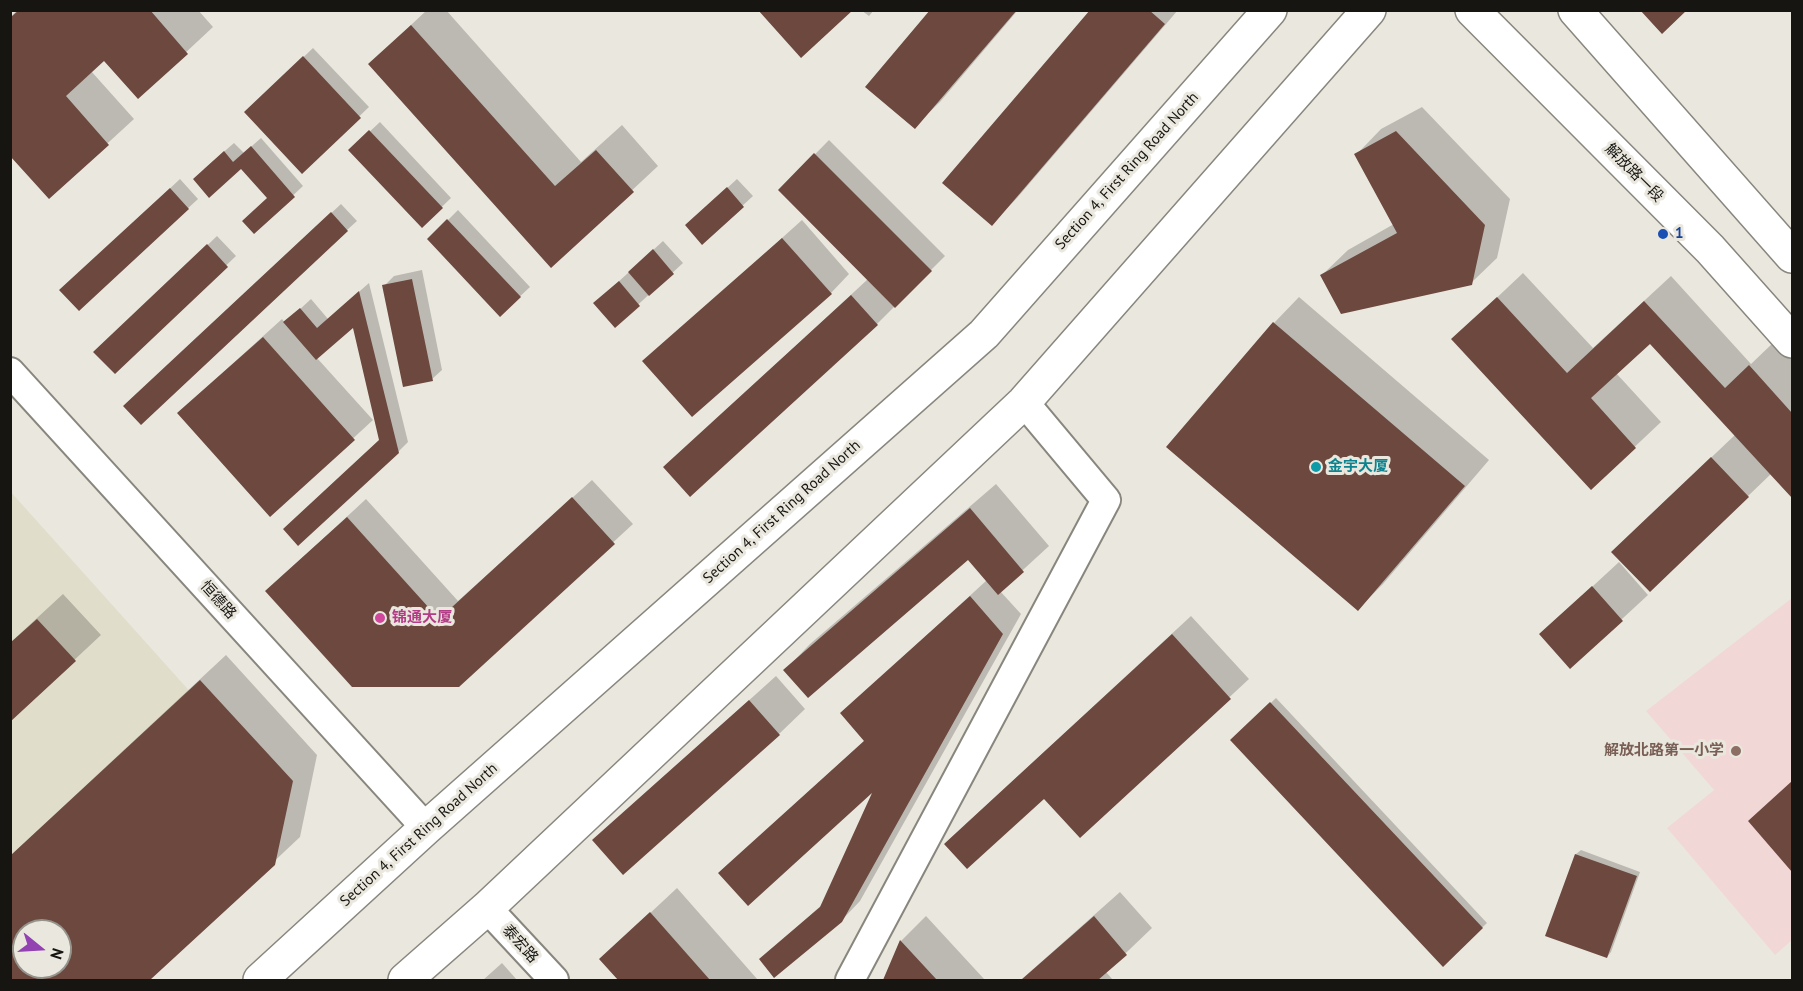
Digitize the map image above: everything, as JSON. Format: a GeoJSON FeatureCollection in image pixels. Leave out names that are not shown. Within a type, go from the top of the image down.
{"type":"FeatureCollection","features":[{"type":"Feature","properties":{"kind":"main road","name":"Section 4, First Ring Road North"},"geometry":{"type":"LineString","coordinates":[[260,981],[426,828],[984,334],[1270,10]]}},
{"type":"Feature","properties":{"kind":"main road"},"geometry":{"type":"LineString","coordinates":[[405,981],[487,908],[1023,402],[1369,10]]}},
{"type":"Feature","properties":{"kind":"main road","name":"解放路一段"},"geometry":{"type":"LineString","coordinates":[[1472,10],[1710,249],[1792,340]]}},
{"type":"Feature","properties":{"kind":"main road"},"geometry":{"type":"LineString","coordinates":[[1575,10],[1792,256]]}},
{"type":"Feature","properties":{"kind":"street","name":"恒德路"},"geometry":{"type":"LineString","coordinates":[[10,372],[426,828]]}},
{"type":"Feature","properties":{"kind":"street"},"geometry":{"type":"LineString","coordinates":[[850,981],[1106,500],[1023,402]]}},
{"type":"Feature","properties":{"kind":"street","name":"泰宏路"},"geometry":{"type":"LineString","coordinates":[[487,908],[554,981]]}},
{"type":"Feature","properties":{"kind":"shaded area"},"geometry":{"type":"Polygon","coordinates":[[[10,491],[273,784],[77,980],[11,980],[10,491]]]}},
{"type":"Feature","properties":{"kind":"shaded area","name":"解放北路第一小学"},"geometry":{"type":"Polygon","coordinates":[[[1792,598],[1792,940],[1775,955],[1667,828],[1714,790],[1646,711],[1792,598]]]}},
{"type":"Feature","properties":{"kind":"building"},"geometry":{"type":"Polygon","coordinates":[[[19,10],[150,10],[188,54],[138,99],[104,61],[66,96],[109,145],[49,199],[10,156],[10,18],[19,10]]]}},
{"type":"Feature","properties":{"kind":"building"},"geometry":{"type":"Polygon","coordinates":[[[758,10],[853,10],[801,58],[758,10]]]}},
{"type":"Feature","properties":{"kind":"building"},"geometry":{"type":"Polygon","coordinates":[[[930,10],[1017,10],[915,129],[865,87],[930,10]]]}},
{"type":"Feature","properties":{"kind":"building"},"geometry":{"type":"Polygon","coordinates":[[[1090,10],[1149,10],[1165,24],[992,226],[942,183],[1090,10]]]}},
{"type":"Feature","properties":{"kind":"building"},"geometry":{"type":"Polygon","coordinates":[[[1640,10],[1687,10],[1662,34],[1640,10]]]}},
{"type":"Feature","properties":{"kind":"building"},"geometry":{"type":"Polygon","coordinates":[[[411,25],[555,186],[596,150],[634,192],[551,268],[368,64],[411,25]]]}},
{"type":"Feature","properties":{"kind":"building"},"geometry":{"type":"Polygon","coordinates":[[[303,56],[361,118],[302,174],[244,112],[303,56]]]}},
{"type":"Feature","properties":{"kind":"building"},"geometry":{"type":"Polygon","coordinates":[[[369,130],[443,208],[422,228],[348,150],[369,130]]]}},
{"type":"Feature","properties":{"kind":"building"},"geometry":{"type":"Polygon","coordinates":[[[1396,131],[1485,225],[1472,285],[1341,314],[1320,275],[1397,233],[1354,154],[1396,131]]]}},
{"type":"Feature","properties":{"kind":"building"},"geometry":{"type":"Polygon","coordinates":[[[251,146],[295,197],[254,234],[242,221],[267,198],[241,169],[209,198],[193,179],[224,151],[233,162],[251,146]]]}},
{"type":"Feature","properties":{"kind":"building"},"geometry":{"type":"Polygon","coordinates":[[[814,153],[932,271],[895,308],[778,190],[814,153]]]}},
{"type":"Feature","properties":{"kind":"building"},"geometry":{"type":"Polygon","coordinates":[[[727,187],[744,207],[702,245],[685,225],[727,187]]]}},
{"type":"Feature","properties":{"kind":"building"},"geometry":{"type":"Polygon","coordinates":[[[170,188],[189,209],[79,311],[59,290],[170,188]]]}},
{"type":"Feature","properties":{"kind":"building"},"geometry":{"type":"Polygon","coordinates":[[[331,212],[348,231],[141,425],[123,406],[331,212]]]}},
{"type":"Feature","properties":{"kind":"building"},"geometry":{"type":"Polygon","coordinates":[[[447,219],[521,297],[500,317],[427,239],[447,219]]]}},
{"type":"Feature","properties":{"kind":"building"},"geometry":{"type":"Polygon","coordinates":[[[782,238],[832,294],[692,417],[642,361],[782,238]]]}},
{"type":"Feature","properties":{"kind":"building"},"geometry":{"type":"Polygon","coordinates":[[[207,244],[228,267],[115,374],[93,352],[207,244]]]}},
{"type":"Feature","properties":{"kind":"building"},"geometry":{"type":"Polygon","coordinates":[[[653,249],[674,274],[649,296],[628,272],[653,249]]]}},
{"type":"Feature","properties":{"kind":"building"},"geometry":{"type":"Polygon","coordinates":[[[412,279],[433,381],[403,387],[382,285],[412,279]]]}},
{"type":"Feature","properties":{"kind":"building"},"geometry":{"type":"Polygon","coordinates":[[[619,281],[640,306],[615,328],[593,303],[619,281]]]}},
{"type":"Feature","properties":{"kind":"building"},"geometry":{"type":"Polygon","coordinates":[[[359,291],[399,453],[298,546],[283,529],[379,440],[353,328],[316,360],[283,322],[300,308],[317,328],[359,291]]]}},
{"type":"Feature","properties":{"kind":"building"},"geometry":{"type":"Polygon","coordinates":[[[851,295],[878,325],[690,497],[663,467],[851,295]]]}},
{"type":"Feature","properties":{"kind":"building"},"geometry":{"type":"Polygon","coordinates":[[[1497,297],[1567,373],[1644,301],[1725,388],[1749,365],[1792,413],[1792,498],[1650,344],[1591,398],[1636,448],[1591,490],[1451,339],[1497,297]]]}},
{"type":"Feature","properties":{"kind":"building","name":"金宇大厦"},"geometry":{"type":"Polygon","coordinates":[[[1273,322],[1465,486],[1358,611],[1166,447],[1273,322]]]}},
{"type":"Feature","properties":{"kind":"building"},"geometry":{"type":"Polygon","coordinates":[[[263,337],[355,440],[270,517],[177,413],[263,337]]]}},
{"type":"Feature","properties":{"kind":"building"},"geometry":{"type":"Polygon","coordinates":[[[1711,457],[1749,497],[1650,592],[1611,552],[1711,457]]]}},
{"type":"Feature","properties":{"kind":"building","name":"锦通大厦"},"geometry":{"type":"Polygon","coordinates":[[[572,497],[615,544],[459,687],[352,687],[265,591],[347,517],[439,619],[572,497]]]}},
{"type":"Feature","properties":{"kind":"building"},"geometry":{"type":"Polygon","coordinates":[[[970,508],[1024,572],[998,595],[968,560],[808,698],[783,670],[970,508]]]}},
{"type":"Feature","properties":{"kind":"building"},"geometry":{"type":"Polygon","coordinates":[[[1592,586],[1623,621],[1570,669],[1539,634],[1592,586]]]}},
{"type":"Feature","properties":{"kind":"building"},"geometry":{"type":"Polygon","coordinates":[[[970,596],[1003,634],[842,922],[774,978],[759,959],[820,907],[872,793],[748,906],[718,873],[864,741],[840,713],[970,596]]]}},
{"type":"Feature","properties":{"kind":"building"},"geometry":{"type":"Polygon","coordinates":[[[37,619],[76,661],[10,722],[10,643],[37,619]]]}},
{"type":"Feature","properties":{"kind":"building"},"geometry":{"type":"Polygon","coordinates":[[[1172,634],[1231,699],[1080,838],[1044,799],[967,869],[944,844],[1172,634]]]}},
{"type":"Feature","properties":{"kind":"building"},"geometry":{"type":"Polygon","coordinates":[[[200,680],[293,781],[275,865],[150,980],[10,980],[10,856],[200,680]]]}},
{"type":"Feature","properties":{"kind":"building"},"geometry":{"type":"Polygon","coordinates":[[[749,700],[780,735],[623,875],[592,840],[749,700]]]}},
{"type":"Feature","properties":{"kind":"building"},"geometry":{"type":"Polygon","coordinates":[[[1270,702],[1483,928],[1443,967],[1230,740],[1270,702]]]}},
{"type":"Feature","properties":{"kind":"building"},"geometry":{"type":"Polygon","coordinates":[[[1792,781],[1792,872],[1748,821],[1792,781]]]}},
{"type":"Feature","properties":{"kind":"building"},"geometry":{"type":"Polygon","coordinates":[[[1575,854],[1637,876],[1607,958],[1545,936],[1575,854]]]}},
{"type":"Feature","properties":{"kind":"building"},"geometry":{"type":"Polygon","coordinates":[[[650,912],[710,980],[618,980],[599,959],[650,912]]]}},
{"type":"Feature","properties":{"kind":"building"},"geometry":{"type":"Polygon","coordinates":[[[1094,916],[1127,955],[1098,980],[1021,980],[1094,916]]]}},
{"type":"Feature","properties":{"kind":"building"},"geometry":{"type":"Polygon","coordinates":[[[900,940],[937,980],[883,980],[900,940]]]}},
{"type":"Feature","properties":{"kind":"place","name":"1"},"geometry":{"type":"Point","coordinates":[1663,234]}},
{"type":"Feature","properties":{"kind":"place","name":"金宇大厦"},"geometry":{"type":"Point","coordinates":[1316,467]}},
{"type":"Feature","properties":{"kind":"place","name":"锦通大厦"},"geometry":{"type":"Point","coordinates":[380,618]}},
{"type":"Feature","properties":{"kind":"place","name":"解放北路第一小学"},"geometry":{"type":"Point","coordinates":[1736,751]}}]}
